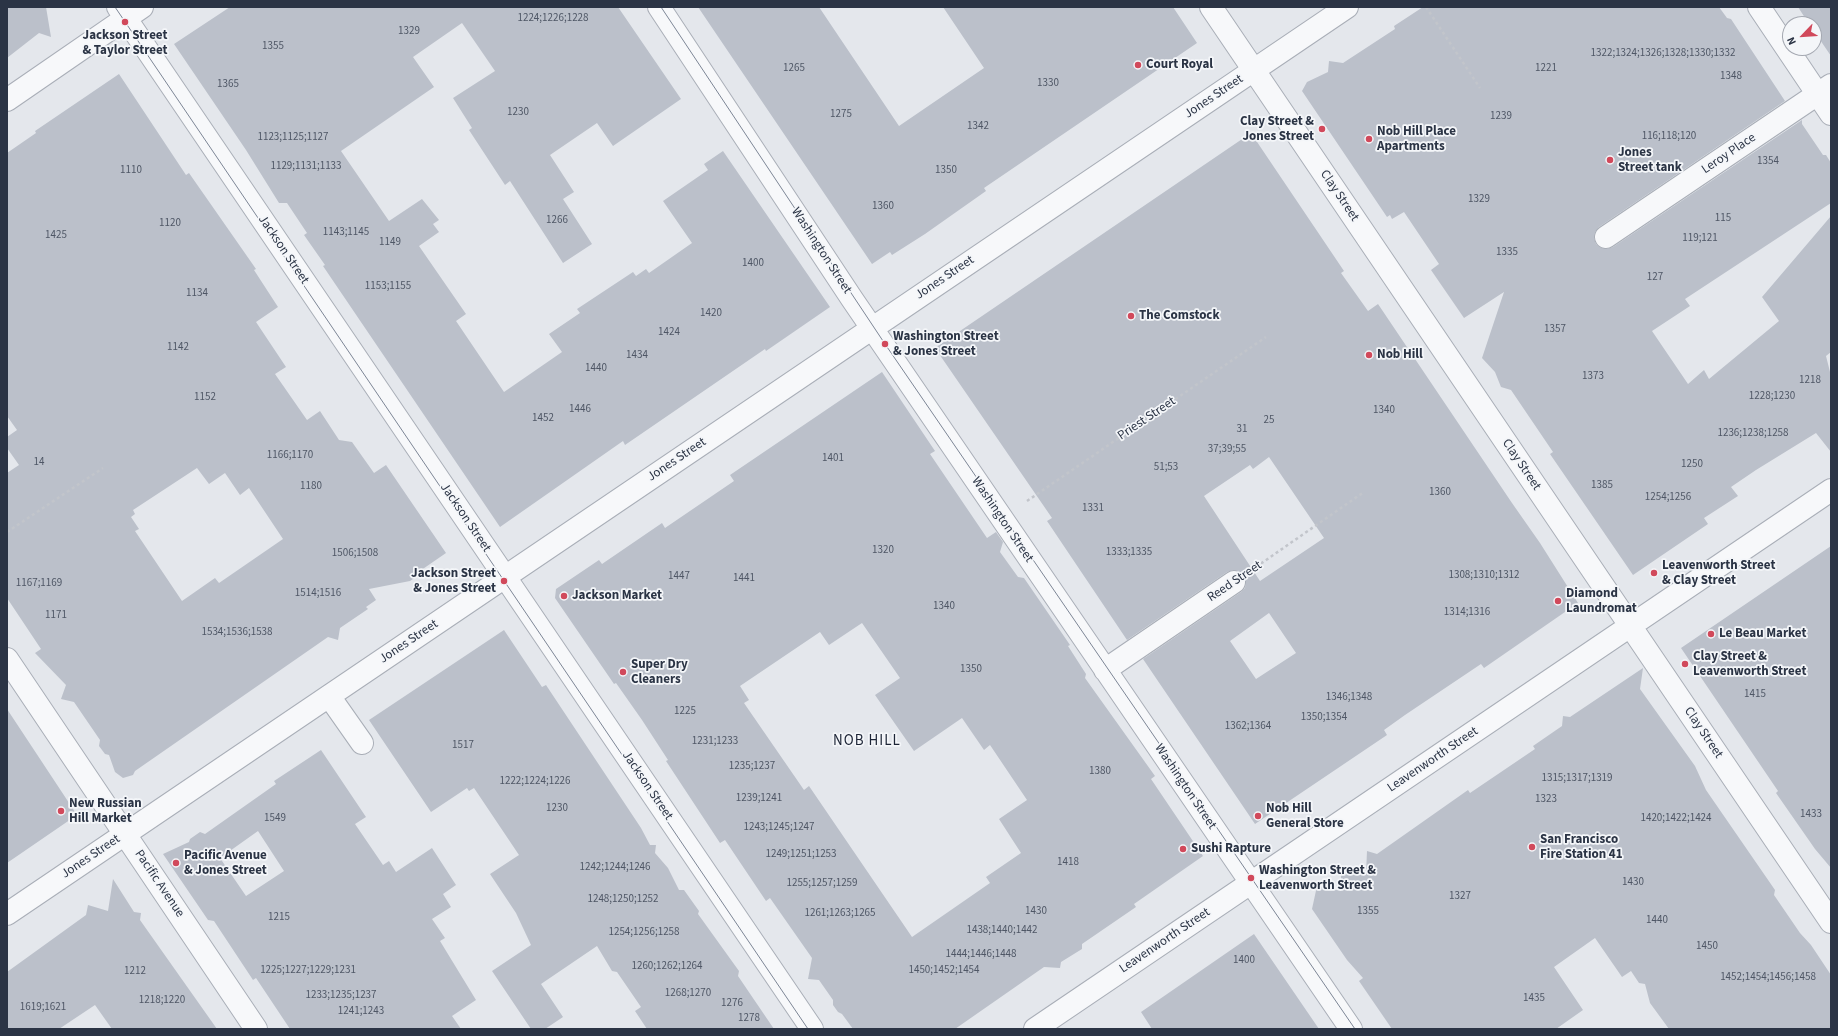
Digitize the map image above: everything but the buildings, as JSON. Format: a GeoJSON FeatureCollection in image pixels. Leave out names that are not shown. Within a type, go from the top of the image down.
{"type":"FeatureCollection","features":[{"type":"Feature","properties":{"kind":"street","name":"Washington Street"},"geometry":{"type":"LineString","coordinates":[[658,7],[872,328],[1351,1029]]}},
{"type":"Feature","properties":{"kind":"street","name":"Clay Street"},"geometry":{"type":"LineString","coordinates":[[1211,7],[1831,922]]}},
{"type":"Feature","properties":{"kind":"street","name":"Jones Street"},"geometry":{"type":"LineString","coordinates":[[7,914],[1347,7]]}},
{"type":"Feature","properties":{"kind":"street"},"geometry":{"type":"LineString","coordinates":[[1759,7],[1824,89],[1831,114]]}},
{"type":"Feature","properties":{"kind":"street"},"geometry":{"type":"LineString","coordinates":[[7,100],[129,11]]}},
{"type":"Feature","properties":{"kind":"street","name":"Jackson Street"},"geometry":{"type":"LineString","coordinates":[[129,11],[505,576],[812,1029]]}},
{"type":"Feature","properties":{"kind":"street","name":"Leroy Place"},"geometry":{"type":"LineString","coordinates":[[1606,237],[1824,89]]}},
{"type":"Feature","properties":{"kind":"street","name":"Leavenworth Street"},"geometry":{"type":"LineString","coordinates":[[1035,1029],[1831,490]]}},
{"type":"Feature","properties":{"kind":"street","name":"Reed Street"},"geometry":{"type":"LineString","coordinates":[[1105,670],[1234,582]]}},
{"type":"Feature","properties":{"kind":"street","name":"Pacific Avenue"},"geometry":{"type":"LineString","coordinates":[[7,659],[256,1029]]}},
{"type":"Feature","properties":{"kind":"street"},"geometry":{"type":"LineString","coordinates":[[329,696],[362,743]]}},
{"type":"Feature","properties":{"kind":"path"},"geometry":{"type":"LineString","coordinates":[[1426,7],[1480,88]]}},
{"type":"Feature","properties":{"kind":"path","name":"Priest Street"},"geometry":{"type":"LineString","coordinates":[[1027,501],[1266,337]]}},
{"type":"Feature","properties":{"kind":"path"},"geometry":{"type":"LineString","coordinates":[[7,532],[103,468]]}},
{"type":"Feature","properties":{"kind":"path","name":"Reed Street"},"geometry":{"type":"LineString","coordinates":[[1234,582],[1364,492]]}},
{"type":"Feature","properties":{"kind":"tram line"},"geometry":{"type":"LineString","coordinates":[[115,7],[808,1029]]}},
{"type":"Feature","properties":{"kind":"tram line"},"geometry":{"type":"LineString","coordinates":[[661,7],[885,344],[1355,1029]]}},
{"type":"Feature","properties":{"kind":"place","name":"Jackson Street & Taylor Street"},"geometry":{"type":"Point","coordinates":[125,22]}},
{"type":"Feature","properties":{"kind":"place","name":"Court Royal"},"geometry":{"type":"Point","coordinates":[1138,65]}},
{"type":"Feature","properties":{"kind":"place","name":"Clay Street & Jones Street"},"geometry":{"type":"Point","coordinates":[1322,129]}},
{"type":"Feature","properties":{"kind":"place","name":"Nob Hill Place Apartments"},"geometry":{"type":"Point","coordinates":[1369,139]}},
{"type":"Feature","properties":{"kind":"place","name":"Jones Street tank"},"geometry":{"type":"Point","coordinates":[1610,160]}},
{"type":"Feature","properties":{"kind":"place","name":"The Comstock"},"geometry":{"type":"Point","coordinates":[1131,316]}},
{"type":"Feature","properties":{"kind":"place","name":"Washington Street & Jones Street"},"geometry":{"type":"Point","coordinates":[885,344]}},
{"type":"Feature","properties":{"kind":"place","name":"Nob Hill"},"geometry":{"type":"Point","coordinates":[1369,355]}},
{"type":"Feature","properties":{"kind":"place","name":"Leavenworth Street & Clay Street"},"geometry":{"type":"Point","coordinates":[1654,573]}},
{"type":"Feature","properties":{"kind":"place","name":"Jackson Street & Jones Street"},"geometry":{"type":"Point","coordinates":[504,581]}},
{"type":"Feature","properties":{"kind":"place","name":"Jackson Market"},"geometry":{"type":"Point","coordinates":[564,596]}},
{"type":"Feature","properties":{"kind":"place","name":"Diamond Laundromat"},"geometry":{"type":"Point","coordinates":[1558,601]}},
{"type":"Feature","properties":{"kind":"place","name":"Le Beau Market"},"geometry":{"type":"Point","coordinates":[1711,634]}},
{"type":"Feature","properties":{"kind":"place","name":"Clay Street & Leavenworth Street"},"geometry":{"type":"Point","coordinates":[1685,664]}},
{"type":"Feature","properties":{"kind":"place","name":"Super Dry Cleaners"},"geometry":{"type":"Point","coordinates":[623,672]}},
{"type":"Feature","properties":{"kind":"place","name":"New Russian Hill Market"},"geometry":{"type":"Point","coordinates":[61,811]}},
{"type":"Feature","properties":{"kind":"place","name":"Nob Hill General Store"},"geometry":{"type":"Point","coordinates":[1258,816]}},
{"type":"Feature","properties":{"kind":"place","name":"San Francisco Fire Station 41"},"geometry":{"type":"Point","coordinates":[1532,847]}},
{"type":"Feature","properties":{"kind":"place","name":"Sushi Rapture"},"geometry":{"type":"Point","coordinates":[1183,849]}},
{"type":"Feature","properties":{"kind":"place","name":"Pacific Avenue & Jones Street"},"geometry":{"type":"Point","coordinates":[176,863]}},
{"type":"Feature","properties":{"kind":"place","name":"Washington Street & Leavenworth Street"},"geometry":{"type":"Point","coordinates":[1251,878]}},
{"type":"Feature","properties":{"kind":"district","name":"NOB HILL"},"geometry":{"type":"Point","coordinates":[867,742]}}]}
